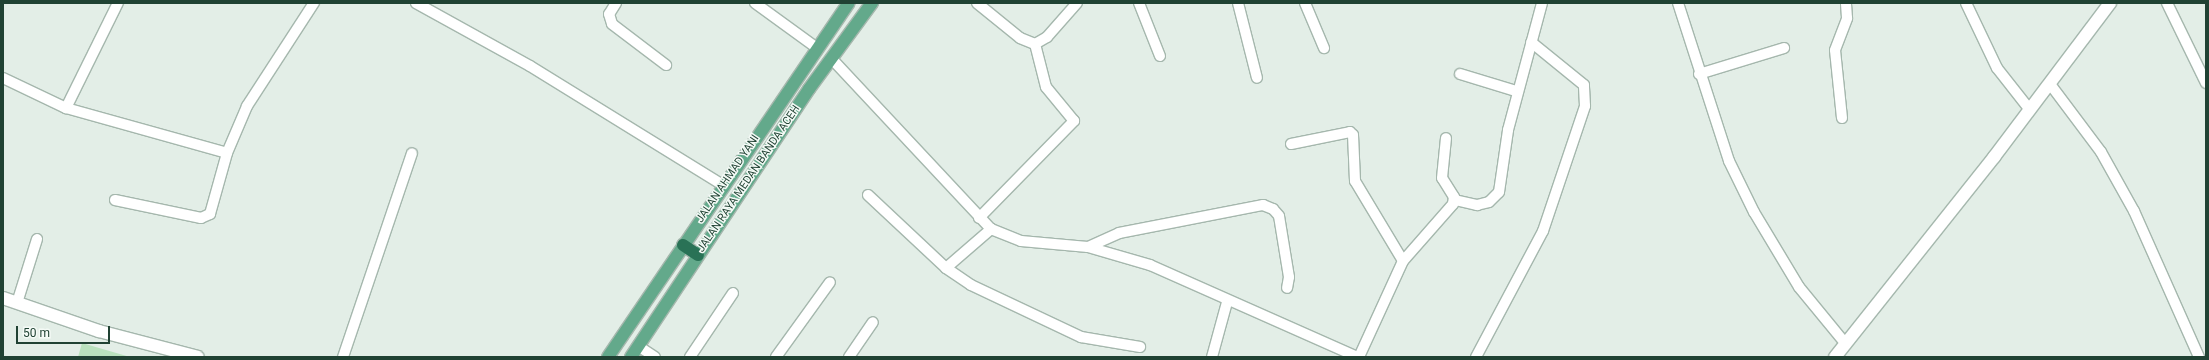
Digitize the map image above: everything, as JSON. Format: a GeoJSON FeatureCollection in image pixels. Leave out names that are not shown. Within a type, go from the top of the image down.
{"type":"FeatureCollection","features":[{"type":"Feature","properties":{"kind":"highway"},"geometry":{"type":"LineString","coordinates":[[683,245],[698,255]]}},
{"type":"Feature","properties":{"kind":"main road","name":"JALAN AHMAD YANI"},"geometry":{"type":"LineString","coordinates":[[608,357],[723,185],[849,3]]}},
{"type":"Feature","properties":{"kind":"main road","name":"JALAN RAYA MEDAN BANDA ACEH"},"geometry":{"type":"LineString","coordinates":[[631,357],[831,58],[872,3]]}},
{"type":"Feature","properties":{"kind":"main road"},"geometry":{"type":"LineString","coordinates":[[1835,357],[2030,110],[2110,3]]}},
{"type":"Feature","properties":{"kind":"main road"},"geometry":{"type":"LineString","coordinates":[[3,299],[114,335],[192,356]]}},
{"type":"Feature","properties":{"kind":"street"},"geometry":{"type":"LineString","coordinates":[[66,108],[118,3]]}},
{"type":"Feature","properties":{"kind":"street"},"geometry":{"type":"LineString","coordinates":[[115,200],[206,218],[215,203],[227,153],[247,106],[314,3]]}},
{"type":"Feature","properties":{"kind":"street"},"geometry":{"type":"LineString","coordinates":[[416,3],[530,66],[723,185]]}},
{"type":"Feature","properties":{"kind":"street"},"geometry":{"type":"LineString","coordinates":[[616,3],[609,14],[612,24],[666,65]]}},
{"type":"Feature","properties":{"kind":"street"},"geometry":{"type":"LineString","coordinates":[[755,3],[818,48]]}},
{"type":"Feature","properties":{"kind":"street"},"geometry":{"type":"LineString","coordinates":[[977,3],[1020,38],[1035,44]]}},
{"type":"Feature","properties":{"kind":"street"},"geometry":{"type":"LineString","coordinates":[[1035,44],[1047,37],[1077,3]]}},
{"type":"Feature","properties":{"kind":"street"},"geometry":{"type":"LineString","coordinates":[[1139,3],[1160,56]]}},
{"type":"Feature","properties":{"kind":"street"},"geometry":{"type":"LineString","coordinates":[[1238,3],[1257,78]]}},
{"type":"Feature","properties":{"kind":"street"},"geometry":{"type":"LineString","coordinates":[[1305,3],[1324,48]]}},
{"type":"Feature","properties":{"kind":"street"},"geometry":{"type":"LineString","coordinates":[[1446,138],[1442,178],[1454,200],[1477,205],[1489,202],[1500,192],[1516,91],[1542,3]]}},
{"type":"Feature","properties":{"kind":"street"},"geometry":{"type":"LineString","coordinates":[[1678,3],[1699,74],[1729,161],[1754,212],[1799,287],[1845,344]]}},
{"type":"Feature","properties":{"kind":"street"},"geometry":{"type":"LineString","coordinates":[[1842,118],[1835,50],[1847,18],[1846,3]]}},
{"type":"Feature","properties":{"kind":"street"},"geometry":{"type":"LineString","coordinates":[[1966,3],[1997,68],[2030,110]]}},
{"type":"Feature","properties":{"kind":"street"},"geometry":{"type":"LineString","coordinates":[[2167,3],[2206,83]]}},
{"type":"Feature","properties":{"kind":"street"},"geometry":{"type":"LineString","coordinates":[[1476,357],[1543,231],[1586,102],[1584,85],[1531,42]]}},
{"type":"Feature","properties":{"kind":"street"},"geometry":{"type":"LineString","coordinates":[[979,218],[1074,121],[1046,87],[1035,44]]}},
{"type":"Feature","properties":{"kind":"street"},"geometry":{"type":"LineString","coordinates":[[1699,74],[1784,48]]}},
{"type":"Feature","properties":{"kind":"street"},"geometry":{"type":"LineString","coordinates":[[831,58],[979,218],[991,229],[1021,241],[1088,247],[1150,265],[1227,302],[1359,357],[1403,261],[1454,200]]}},
{"type":"Feature","properties":{"kind":"street"},"geometry":{"type":"LineString","coordinates":[[1460,74],[1516,91]]}},
{"type":"Feature","properties":{"kind":"street"},"geometry":{"type":"LineString","coordinates":[[3,78],[66,108],[227,153]]}},
{"type":"Feature","properties":{"kind":"street"},"geometry":{"type":"LineString","coordinates":[[2050,84],[2101,152],[2134,211],[2199,357]]}},
{"type":"Feature","properties":{"kind":"street"},"geometry":{"type":"LineString","coordinates":[[1292,144],[1350,132],[1353,135],[1355,181],[1403,261]]}},
{"type":"Feature","properties":{"kind":"street"},"geometry":{"type":"LineString","coordinates":[[344,357],[412,153]]}},
{"type":"Feature","properties":{"kind":"street"},"geometry":{"type":"LineString","coordinates":[[868,195],[946,268],[992,296],[1081,337],[1140,347]]}},
{"type":"Feature","properties":{"kind":"street"},"geometry":{"type":"LineString","coordinates":[[1088,247],[1119,233],[1263,205],[1273,209],[1279,216],[1289,277],[1287,288]]}},
{"type":"Feature","properties":{"kind":"street"},"geometry":{"type":"LineString","coordinates":[[946,268],[991,229]]}},
{"type":"Feature","properties":{"kind":"street"},"geometry":{"type":"LineString","coordinates":[[17,303],[37,239]]}},
{"type":"Feature","properties":{"kind":"street"},"geometry":{"type":"LineString","coordinates":[[776,357],[830,282]]}},
{"type":"Feature","properties":{"kind":"street"},"geometry":{"type":"LineString","coordinates":[[690,357],[733,293]]}},
{"type":"Feature","properties":{"kind":"street"},"geometry":{"type":"LineString","coordinates":[[1212,357],[1227,302]]}},
{"type":"Feature","properties":{"kind":"street"},"geometry":{"type":"LineString","coordinates":[[849,357],[873,322]]}},
{"type":"Feature","properties":{"kind":"street"},"geometry":{"type":"LineString","coordinates":[[638,346],[655,357]]}},
{"type":"Feature","properties":{"kind":"green space"},"geometry":{"type":"Polygon","coordinates":[[[82,343],[130,357],[78,357],[82,343]]]}}]}
